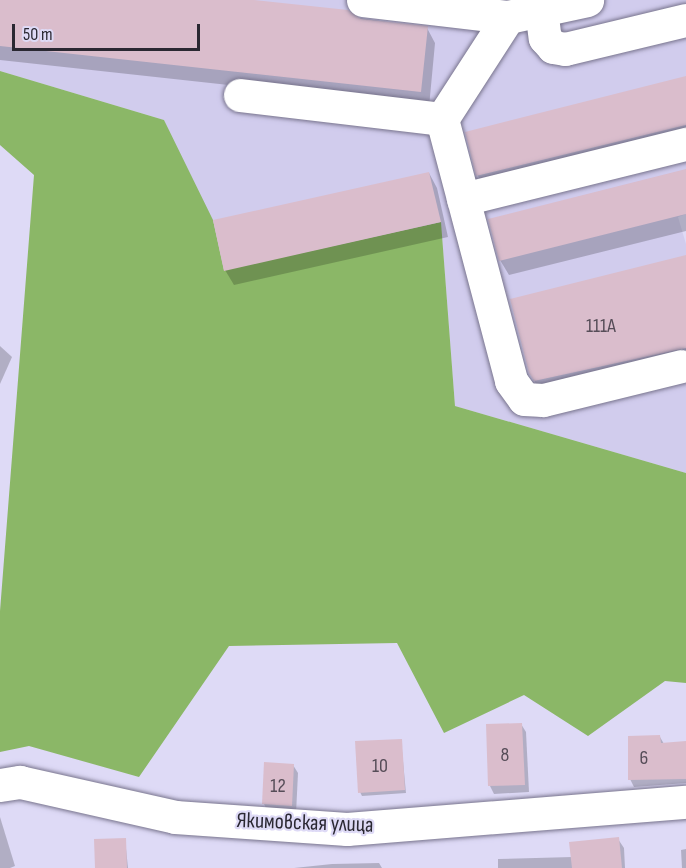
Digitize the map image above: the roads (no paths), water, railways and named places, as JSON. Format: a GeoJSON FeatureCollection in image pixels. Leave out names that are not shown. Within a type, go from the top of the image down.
{"type":"FeatureCollection","features":[{"type":"Feature","properties":{"kind":"street"},"geometry":{"type":"LineString","coordinates":[[363,0],[529,10],[587,0]]}},
{"type":"Feature","properties":{"kind":"street"},"geometry":{"type":"LineString","coordinates":[[529,10],[545,38],[553,47],[565,50],[686,20]]}},
{"type":"Feature","properties":{"kind":"street"},"geometry":{"type":"LineString","coordinates":[[442,119],[529,10]]}},
{"type":"Feature","properties":{"kind":"street"},"geometry":{"type":"LineString","coordinates":[[240,95],[442,119]]}},
{"type":"Feature","properties":{"kind":"street"},"geometry":{"type":"LineString","coordinates":[[442,119],[511,381],[524,399],[543,400],[681,366]]}},
{"type":"Feature","properties":{"kind":"street"},"geometry":{"type":"LineString","coordinates":[[464,199],[686,144]]}},
{"type":"Feature","properties":{"kind":"street","name":"Якимовская улица"},"geometry":{"type":"LineString","coordinates":[[0,785],[20,782],[175,817],[347,829],[686,802]]}}]}
